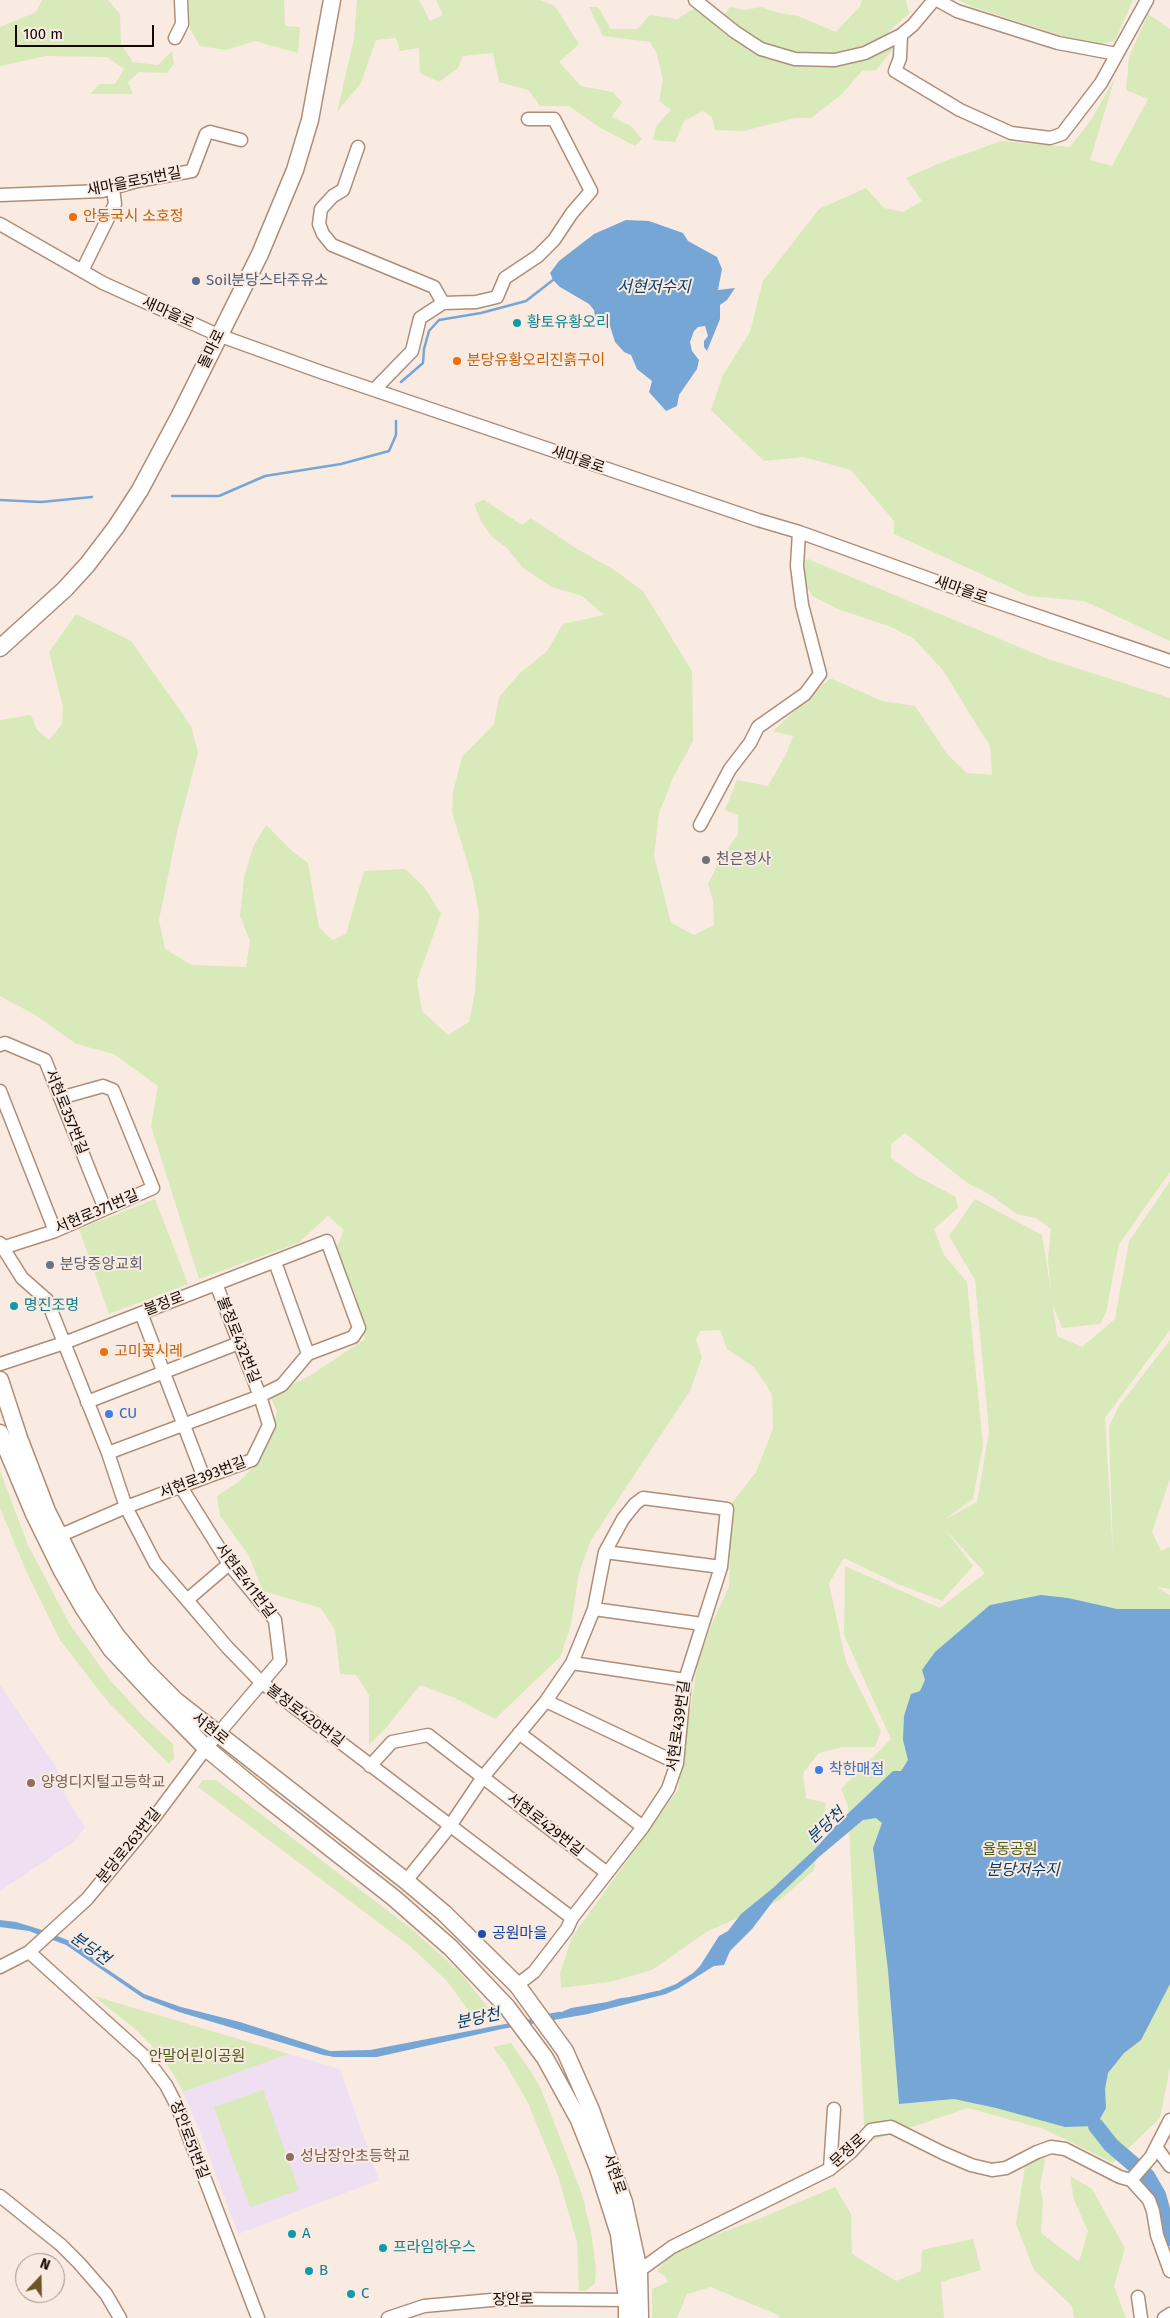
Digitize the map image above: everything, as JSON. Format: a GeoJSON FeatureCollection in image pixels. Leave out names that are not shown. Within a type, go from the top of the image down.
{"type":"FeatureCollection","features":[{"type":"Feature","properties":{"kind":"main road","name":"돌마로"},"geometry":{"type":"LineString","coordinates":[[0,648],[65,589],[116,527],[160,454],[260,254],[295,170],[310,120],[332,0]]}},
{"type":"Feature","properties":{"kind":"main road","name":"서현로"},"geometry":{"type":"LineString","coordinates":[[0,1380],[37,1488],[89,1595],[116,1636],[174,1700],[406,1881],[444,1914],[521,1990],[556,2039],[575,2072],[624,2202],[634,2300],[640,2318]]}},
{"type":"Feature","properties":{"kind":"main road","name":"서현로"},"geometry":{"type":"LineString","coordinates":[[0,1433],[34,1514],[62,1571],[84,1609],[112,1649],[134,1674],[206,1748],[394,1898],[452,1948],[507,2007],[558,2080],[579,2120],[598,2168],[631,2273]]}},
{"type":"Feature","properties":{"kind":"main road","name":"서현로"},"geometry":{"type":"LineString","coordinates":[[627,2318],[634,2300]]}},
{"type":"Feature","properties":{"kind":"street"},"geometry":{"type":"LineString","coordinates":[[176,38],[182,24],[181,0]]}},
{"type":"Feature","properties":{"kind":"street"},"geometry":{"type":"LineString","coordinates":[[695,0],[735,32],[762,49],[795,59],[835,60],[866,53],[901,35],[936,0],[957,11],[1058,43],[1117,54]]}},
{"type":"Feature","properties":{"kind":"street"},"geometry":{"type":"LineString","coordinates":[[901,35],[900,58],[895,71],[960,110],[1011,133],[1050,138],[1062,134],[1101,83],[1147,0]]}},
{"type":"Feature","properties":{"kind":"street"},"geometry":{"type":"LineString","coordinates":[[374,390],[412,351],[420,318],[443,303],[476,302],[497,297],[505,278],[538,256],[554,240],[572,213],[591,191],[554,119],[528,119]]}},
{"type":"Feature","properties":{"kind":"street","name":"새마을로51번길"},"geometry":{"type":"LineString","coordinates":[[0,195],[57,194],[113,189],[136,182],[192,171],[206,134],[210,132],[241,140]]}},
{"type":"Feature","properties":{"kind":"street"},"geometry":{"type":"LineString","coordinates":[[358,147],[343,190],[333,196],[321,209],[319,224],[323,234],[332,245],[434,287],[443,303]]}},
{"type":"Feature","properties":{"kind":"street"},"geometry":{"type":"LineString","coordinates":[[82,271],[115,204],[113,189]]}},
{"type":"Feature","properties":{"kind":"street","name":"새마을로"},"geometry":{"type":"LineString","coordinates":[[0,224],[82,271],[218,335],[653,485],[799,532],[938,582],[1170,661]]}},
{"type":"Feature","properties":{"kind":"street"},"geometry":{"type":"LineString","coordinates":[[700,825],[730,769],[750,744],[758,727],[769,717],[800,698],[820,674],[802,605],[796,566],[799,532]]}},
{"type":"Feature","properties":{"kind":"street","name":"서현로357번길"},"geometry":{"type":"LineString","coordinates":[[0,1044],[6,1043],[45,1060],[105,1209]]}},
{"type":"Feature","properties":{"kind":"street","name":"서현로371번길"},"geometry":{"type":"LineString","coordinates":[[1,1245],[55,1231],[153,1188],[113,1090],[103,1086],[60,1098]]}},
{"type":"Feature","properties":{"kind":"street"},"geometry":{"type":"LineString","coordinates":[[0,1091],[55,1231]]}},
{"type":"Feature","properties":{"kind":"street","name":"불정로"},"geometry":{"type":"LineString","coordinates":[[0,1364],[64,1343],[327,1241],[359,1328],[353,1337],[308,1354]]}},
{"type":"Feature","properties":{"kind":"street","name":"불정로420번길"},"geometry":{"type":"LineString","coordinates":[[1,1245],[22,1278],[47,1300],[86,1402],[108,1453],[126,1507],[155,1563],[227,1647],[262,1682],[572,1918]]}},
{"type":"Feature","properties":{"kind":"street"},"geometry":{"type":"LineString","coordinates":[[108,1453],[260,1396],[282,1385],[308,1354],[275,1262]]}},
{"type":"Feature","properties":{"kind":"street","name":"불정로432번길"},"geometry":{"type":"LineString","coordinates":[[216,1284],[260,1396]]}},
{"type":"Feature","properties":{"kind":"street"},"geometry":{"type":"LineString","coordinates":[[141,1313],[204,1478]]}},
{"type":"Feature","properties":{"kind":"street"},"geometry":{"type":"LineString","coordinates":[[86,1402],[239,1343]]}},
{"type":"Feature","properties":{"kind":"street","name":"서현로393번길"},"geometry":{"type":"LineString","coordinates":[[59,1536],[126,1507],[252,1460],[269,1425],[260,1396]]}},
{"type":"Feature","properties":{"kind":"street","name":"서현로411번길"},"geometry":{"type":"LineString","coordinates":[[181,1487],[229,1564],[276,1620],[280,1661],[206,1748]]}},
{"type":"Feature","properties":{"kind":"street","name":"서현로439번길"},"geometry":{"type":"LineString","coordinates":[[521,1990],[567,1929],[572,1918],[643,1827],[668,1789],[678,1763],[685,1680],[721,1567],[727,1509],[643,1498],[635,1504],[623,1519],[605,1552]]}},
{"type":"Feature","properties":{"kind":"street"},"geometry":{"type":"LineString","coordinates":[[406,1881],[450,1826],[483,1777],[546,1701],[572,1663],[594,1609],[605,1552],[721,1567]]}},
{"type":"Feature","properties":{"kind":"street"},"geometry":{"type":"LineString","coordinates":[[187,1600],[229,1564]]}},
{"type":"Feature","properties":{"kind":"street"},"geometry":{"type":"LineString","coordinates":[[594,1609],[702,1624]]}},
{"type":"Feature","properties":{"kind":"street"},"geometry":{"type":"LineString","coordinates":[[572,1663],[685,1680]]}},
{"type":"Feature","properties":{"kind":"street"},"geometry":{"type":"LineString","coordinates":[[546,1701],[678,1763]]}},
{"type":"Feature","properties":{"kind":"street"},"geometry":{"type":"LineString","coordinates":[[519,1734],[643,1827]]}},
{"type":"Feature","properties":{"kind":"street","name":"서현로429번길"},"geometry":{"type":"LineString","coordinates":[[370,1766],[392,1742],[428,1735],[607,1873]]}},
{"type":"Feature","properties":{"kind":"street","name":"분당로263번길"},"geometry":{"type":"LineString","coordinates":[[32,1949],[86,1899],[135,1840],[206,1748]]}},
{"type":"Feature","properties":{"kind":"street"},"geometry":{"type":"LineString","coordinates":[[0,1967],[32,1949]]}},
{"type":"Feature","properties":{"kind":"street","name":"장안로51번길"},"geometry":{"type":"LineString","coordinates":[[32,1949],[144,2056],[166,2085],[178,2106],[258,2318]]}},
{"type":"Feature","properties":{"kind":"street"},"geometry":{"type":"LineString","coordinates":[[830,2168],[834,2109]]}},
{"type":"Feature","properties":{"kind":"street"},"geometry":{"type":"LineString","coordinates":[[1170,2120],[1153,2152],[1133,2179],[1149,2200],[1157,2235],[1170,2271]]}},
{"type":"Feature","properties":{"kind":"street","name":"문정로"},"geometry":{"type":"LineString","coordinates":[[631,2273],[672,2246],[830,2168],[851,2152],[871,2130],[891,2127],[943,2153],[992,2170],[1006,2168],[1051,2147],[1065,2149],[1120,2177],[1133,2179]]}},
{"type":"Feature","properties":{"kind":"street"},"geometry":{"type":"LineString","coordinates":[[1153,2152],[1170,2166]]}},
{"type":"Feature","properties":{"kind":"street"},"geometry":{"type":"LineString","coordinates":[[0,2196],[61,2245],[79,2263],[106,2294],[120,2318]]}},
{"type":"Feature","properties":{"kind":"street"},"geometry":{"type":"LineString","coordinates":[[1138,2297],[1141,2318]]}},
{"type":"Feature","properties":{"kind":"street","name":"장안로"},"geometry":{"type":"LineString","coordinates":[[388,2318],[413,2314],[424,2306],[503,2299],[634,2300]]}},
{"type":"Feature","properties":{"kind":"street"},"geometry":{"type":"LineString","coordinates":[[1164,2318],[1170,2314]]}},
{"type":"Feature","properties":{"kind":"shaded area","name":"양영디지털고등학교"},"geometry":{"type":"Polygon","coordinates":[[[0,1685],[56,1767],[67,1799],[85,1827],[75,1841],[0,1891],[0,1685]]]}},
{"type":"Feature","properties":{"kind":"shaded area","name":"성남장안초등학교"},"geometry":{"type":"Polygon","coordinates":[[[289,2054],[340,2069],[379,2180],[238,2234],[201,2134],[183,2092],[289,2054]]]}},
{"type":"Feature","properties":{"kind":"green space"},"geometry":{"type":"Polygon","coordinates":[[[42,0],[108,0],[120,14],[121,44],[133,62],[158,65],[172,51],[174,64],[167,73],[139,72],[128,82],[133,94],[90,94],[100,84],[115,84],[124,69],[107,57],[46,56],[0,66],[0,27],[36,12],[42,0]]]}},
{"type":"Feature","properties":{"kind":"green space"},"geometry":{"type":"Polygon","coordinates":[[[189,0],[284,0],[285,26],[300,27],[298,53],[255,41],[226,50],[200,46],[190,29],[189,0]]]}},
{"type":"Feature","properties":{"kind":"green space"},"geometry":{"type":"Polygon","coordinates":[[[357,0],[419,0],[430,21],[443,15],[436,0],[539,0],[555,6],[579,44],[559,62],[581,86],[613,92],[622,102],[612,117],[631,126],[642,139],[635,146],[599,127],[569,106],[540,106],[528,90],[499,82],[493,53],[463,56],[458,68],[439,82],[420,73],[419,48],[400,51],[396,38],[376,40],[361,83],[337,112],[354,39],[357,0]]]}},
{"type":"Feature","properties":{"kind":"green space"},"geometry":{"type":"Polygon","coordinates":[[[862,0],[906,0],[909,13],[879,41],[893,49],[876,70],[862,71],[841,95],[811,118],[795,118],[743,131],[715,130],[712,117],[703,111],[684,121],[675,142],[653,140],[656,126],[671,110],[659,101],[663,80],[657,54],[650,42],[603,36],[589,7],[598,7],[611,29],[637,29],[650,15],[677,19],[695,8],[717,24],[730,7],[745,10],[761,7],[779,13],[798,16],[836,32],[860,6],[862,0]]]}},
{"type":"Feature","properties":{"kind":"green space"},"geometry":{"type":"Polygon","coordinates":[[[958,0],[1133,0],[1115,41],[1094,46],[973,7],[958,0]]]}},
{"type":"Feature","properties":{"kind":"green space"},"geometry":{"type":"Polygon","coordinates":[[[1148,14],[1170,29],[1170,641],[1084,601],[1029,596],[894,534],[894,521],[851,470],[803,457],[764,461],[711,410],[723,375],[750,332],[763,281],[819,209],[866,188],[884,208],[903,212],[922,201],[906,178],[940,163],[1001,141],[1070,147],[1091,120],[1115,78],[1090,160],[1112,166],[1148,99],[1126,90],[1129,57],[1148,14]]]}},
{"type":"Feature","properties":{"kind":"green space","name":"율동공원"},"geometry":{"type":"Polygon","coordinates":[[[484,500],[522,525],[531,518],[577,549],[613,569],[643,591],[692,671],[693,741],[673,778],[659,813],[654,856],[671,923],[694,935],[714,925],[713,900],[708,884],[721,858],[738,834],[738,815],[725,810],[737,780],[768,786],[786,754],[793,736],[773,731],[830,678],[882,701],[915,706],[947,754],[967,773],[992,775],[990,746],[942,669],[913,638],[891,627],[838,609],[812,596],[801,576],[801,562],[808,559],[1048,659],[1170,698],[1170,1172],[1119,1244],[1106,1313],[1100,1324],[1062,1328],[1053,1306],[1057,1336],[1082,1347],[1115,1319],[1129,1241],[1170,1181],[1170,1330],[1105,1418],[1113,1555],[1109,1426],[1119,1406],[1170,1340],[1170,1479],[1152,1532],[1161,1551],[1170,1547],[1170,1589],[1157,1587],[1170,1595],[1170,2067],[1160,2118],[1113,2163],[1044,2129],[968,2108],[865,2143],[848,1806],[841,1789],[891,1739],[844,1635],[845,1566],[940,1608],[985,1573],[945,1529],[973,1566],[942,1601],[898,1584],[844,1558],[829,1583],[846,1662],[881,1731],[875,1747],[842,1747],[819,1753],[803,1773],[806,1798],[826,1803],[814,1870],[780,1900],[708,1931],[652,1970],[610,1982],[561,1988],[560,1973],[572,1937],[678,1790],[697,1666],[712,1623],[729,1587],[730,1554],[728,1523],[731,1504],[756,1472],[773,1429],[772,1394],[754,1367],[727,1349],[720,1330],[700,1331],[696,1340],[702,1357],[690,1391],[591,1540],[579,1573],[571,1625],[560,1657],[495,1719],[455,1698],[420,1685],[386,1728],[369,1745],[369,1695],[356,1675],[340,1674],[335,1630],[321,1608],[263,1591],[248,1554],[220,1516],[217,1496],[237,1483],[258,1463],[272,1435],[277,1411],[270,1396],[311,1375],[365,1339],[336,1249],[344,1230],[328,1216],[298,1243],[199,1279],[151,1126],[158,1086],[114,1054],[76,1044],[37,1016],[0,996],[0,720],[31,715],[37,730],[49,740],[62,724],[63,707],[49,652],[76,614],[131,641],[191,726],[198,753],[177,832],[159,920],[165,949],[192,965],[246,967],[250,941],[240,916],[244,877],[253,847],[266,825],[292,851],[308,863],[319,927],[332,940],[346,934],[364,871],[405,869],[425,888],[441,914],[417,980],[422,1011],[448,1035],[469,1022],[475,992],[479,914],[473,881],[452,812],[453,792],[462,757],[494,724],[499,697],[519,674],[547,651],[563,624],[604,615],[582,596],[552,587],[523,568],[507,548],[492,537],[481,521],[474,504],[484,500]],[[905,1133],[891,1144],[891,1158],[915,1175],[956,1197],[958,1208],[934,1229],[944,1255],[967,1282],[983,1445],[973,1499],[944,1520],[977,1502],[989,1431],[975,1280],[949,1236],[975,1199],[1042,1235],[1051,1291],[1048,1259],[1051,1229],[1036,1218],[1017,1214],[992,1196],[966,1182],[905,1133]]]}},
{"type":"Feature","properties":{"kind":"green space"},"geometry":{"type":"Polygon","coordinates":[[[155,1199],[188,1284],[109,1314],[79,1229],[155,1199]]]}},
{"type":"Feature","properties":{"kind":"green space"},"geometry":{"type":"Polygon","coordinates":[[[0,1471],[28,1545],[69,1623],[110,1680],[142,1715],[173,1744],[174,1758],[169,1764],[108,1702],[60,1640],[27,1573],[0,1508],[0,1471]]]}},
{"type":"Feature","properties":{"kind":"green space"},"geometry":{"type":"Polygon","coordinates":[[[203,1780],[216,1780],[408,1926],[460,1972],[489,2009],[470,2013],[447,1981],[411,1947],[198,1787],[203,1780]]]}},
{"type":"Feature","properties":{"kind":"green space","name":"안말어린이공원"},"geometry":{"type":"Polygon","coordinates":[[[94,1996],[289,2054],[183,2092],[175,2076],[156,2050],[135,2029],[94,1996]]]}},
{"type":"Feature","properties":{"kind":"green space"},"geometry":{"type":"Polygon","coordinates":[[[511,2043],[541,2089],[582,2194],[591,2231],[596,2269],[595,2283],[586,2291],[579,2291],[577,2242],[558,2176],[527,2101],[505,2063],[493,2047],[511,2043]]]}},
{"type":"Feature","properties":{"kind":"green space"},"geometry":{"type":"Polygon","coordinates":[[[263,2090],[299,2190],[250,2207],[214,2107],[263,2090]]]}},
{"type":"Feature","properties":{"kind":"green space"},"geometry":{"type":"Polygon","coordinates":[[[1046,2154],[1040,2187],[1043,2202],[1041,2233],[1079,2262],[1088,2231],[1074,2200],[1070,2176],[1092,2189],[1125,2248],[1114,2286],[1126,2318],[1074,2318],[1072,2306],[1034,2270],[1016,2224],[1026,2159],[1046,2154]]]}},
{"type":"Feature","properties":{"kind":"green space"},"geometry":{"type":"Polygon","coordinates":[[[835,2187],[851,2214],[852,2254],[896,2281],[921,2271],[922,2250],[973,2239],[981,2270],[941,2282],[944,2318],[779,2318],[778,2315],[711,2287],[687,2294],[677,2318],[652,2318],[652,2289],[668,2282],[665,2276],[657,2271],[676,2249],[756,2220],[835,2187]]]}},
{"type":"Feature","properties":{"kind":"water","name":"서현저수지"},"geometry":{"type":"Polygon","coordinates":[[[626,220],[649,221],[683,233],[688,241],[717,257],[722,269],[718,290],[735,288],[727,300],[720,305],[720,319],[707,351],[704,347],[704,341],[708,336],[705,326],[698,327],[694,331],[690,342],[692,351],[699,360],[697,369],[679,395],[677,406],[666,411],[649,392],[652,381],[637,369],[631,355],[624,352],[615,342],[610,326],[596,323],[594,310],[589,304],[560,287],[553,280],[550,273],[559,261],[594,234],[626,220]]]}},
{"type":"Feature","properties":{"kind":"water","name":"분당저수지"},"geometry":{"type":"Polygon","coordinates":[[[1041,1595],[1068,1598],[1117,1609],[1170,1609],[1170,1984],[1141,2040],[1124,2053],[1108,2073],[1105,2089],[1106,2108],[1096,2126],[1065,2127],[996,2108],[954,2099],[899,2104],[888,1970],[873,1848],[882,1823],[876,1818],[863,1820],[819,1857],[774,1900],[752,1929],[730,1951],[724,1965],[714,1966],[679,1988],[666,1994],[588,2014],[502,2029],[377,2057],[334,2057],[323,2055],[179,2012],[143,1998],[66,1945],[29,1931],[0,1927],[0,1920],[16,1922],[78,1944],[98,1963],[144,1994],[181,2007],[240,2022],[330,2051],[370,2050],[557,2014],[571,2008],[621,1998],[648,1995],[676,1984],[693,1973],[700,1966],[719,1936],[728,1931],[741,1914],[773,1888],[815,1849],[840,1821],[893,1771],[901,1771],[908,1760],[903,1740],[904,1716],[911,1694],[920,1691],[925,1680],[922,1670],[935,1652],[990,1605],[1041,1595]]]}},
{"type":"Feature","properties":{"kind":"waterway"},"geometry":{"type":"LineString","coordinates":[[401,382],[423,363],[424,349],[429,331],[439,320],[481,313],[526,301],[553,280]]}},
{"type":"Feature","properties":{"kind":"waterway"},"geometry":{"type":"LineString","coordinates":[[172,496],[219,496],[265,476],[341,464],[389,451],[396,435],[396,421]]}},
{"type":"Feature","properties":{"kind":"waterway"},"geometry":{"type":"LineString","coordinates":[[0,500],[41,502],[92,497]]}},
{"type":"Feature","properties":{"kind":"waterway","name":"분당천"},"geometry":{"type":"LineString","coordinates":[[631,1998],[658,1992]]}},
{"type":"Feature","properties":{"kind":"waterway","name":"분당천"},"geometry":{"type":"LineString","coordinates":[[548,2015],[560,2013]]}},
{"type":"Feature","properties":{"kind":"waterway"},"geometry":{"type":"LineString","coordinates":[[1096,2126],[1111,2145],[1147,2176],[1158,2195],[1170,2238]]}},
{"type":"Feature","properties":{"kind":"place","name":"안동국시 소호정"},"geometry":{"type":"Point","coordinates":[73,217]}},
{"type":"Feature","properties":{"kind":"place","name":"Soil분당스타주유소"},"geometry":{"type":"Point","coordinates":[196,281]}},
{"type":"Feature","properties":{"kind":"place","name":"황토유황오리"},"geometry":{"type":"Point","coordinates":[517,323]}},
{"type":"Feature","properties":{"kind":"place","name":"분당유황오리진흙구이"},"geometry":{"type":"Point","coordinates":[457,361]}},
{"type":"Feature","properties":{"kind":"place","name":"천은정사"},"geometry":{"type":"Point","coordinates":[706,860]}},
{"type":"Feature","properties":{"kind":"place","name":"분당중앙교회"},"geometry":{"type":"Point","coordinates":[50,1265]}},
{"type":"Feature","properties":{"kind":"place","name":"명진조명"},"geometry":{"type":"Point","coordinates":[14,1306]}},
{"type":"Feature","properties":{"kind":"place","name":"고미꽃시레"},"geometry":{"type":"Point","coordinates":[104,1352]}},
{"type":"Feature","properties":{"kind":"place","name":"CU"},"geometry":{"type":"Point","coordinates":[109,1414]}},
{"type":"Feature","properties":{"kind":"place","name":"착한매점"},"geometry":{"type":"Point","coordinates":[819,1770]}},
{"type":"Feature","properties":{"kind":"place","name":"양영디지털고등학교"},"geometry":{"type":"Point","coordinates":[31,1783]}},
{"type":"Feature","properties":{"kind":"place","name":"공원마을"},"geometry":{"type":"Point","coordinates":[482,1934]}},
{"type":"Feature","properties":{"kind":"place","name":"성남장안초등학교"},"geometry":{"type":"Point","coordinates":[290,2157]}},
{"type":"Feature","properties":{"kind":"place","name":"A"},"geometry":{"type":"Point","coordinates":[292,2234]}},
{"type":"Feature","properties":{"kind":"place","name":"프라임하우스"},"geometry":{"type":"Point","coordinates":[383,2248]}},
{"type":"Feature","properties":{"kind":"place","name":"B"},"geometry":{"type":"Point","coordinates":[309,2271]}},
{"type":"Feature","properties":{"kind":"place","name":"C"},"geometry":{"type":"Point","coordinates":[351,2294]}}]}
